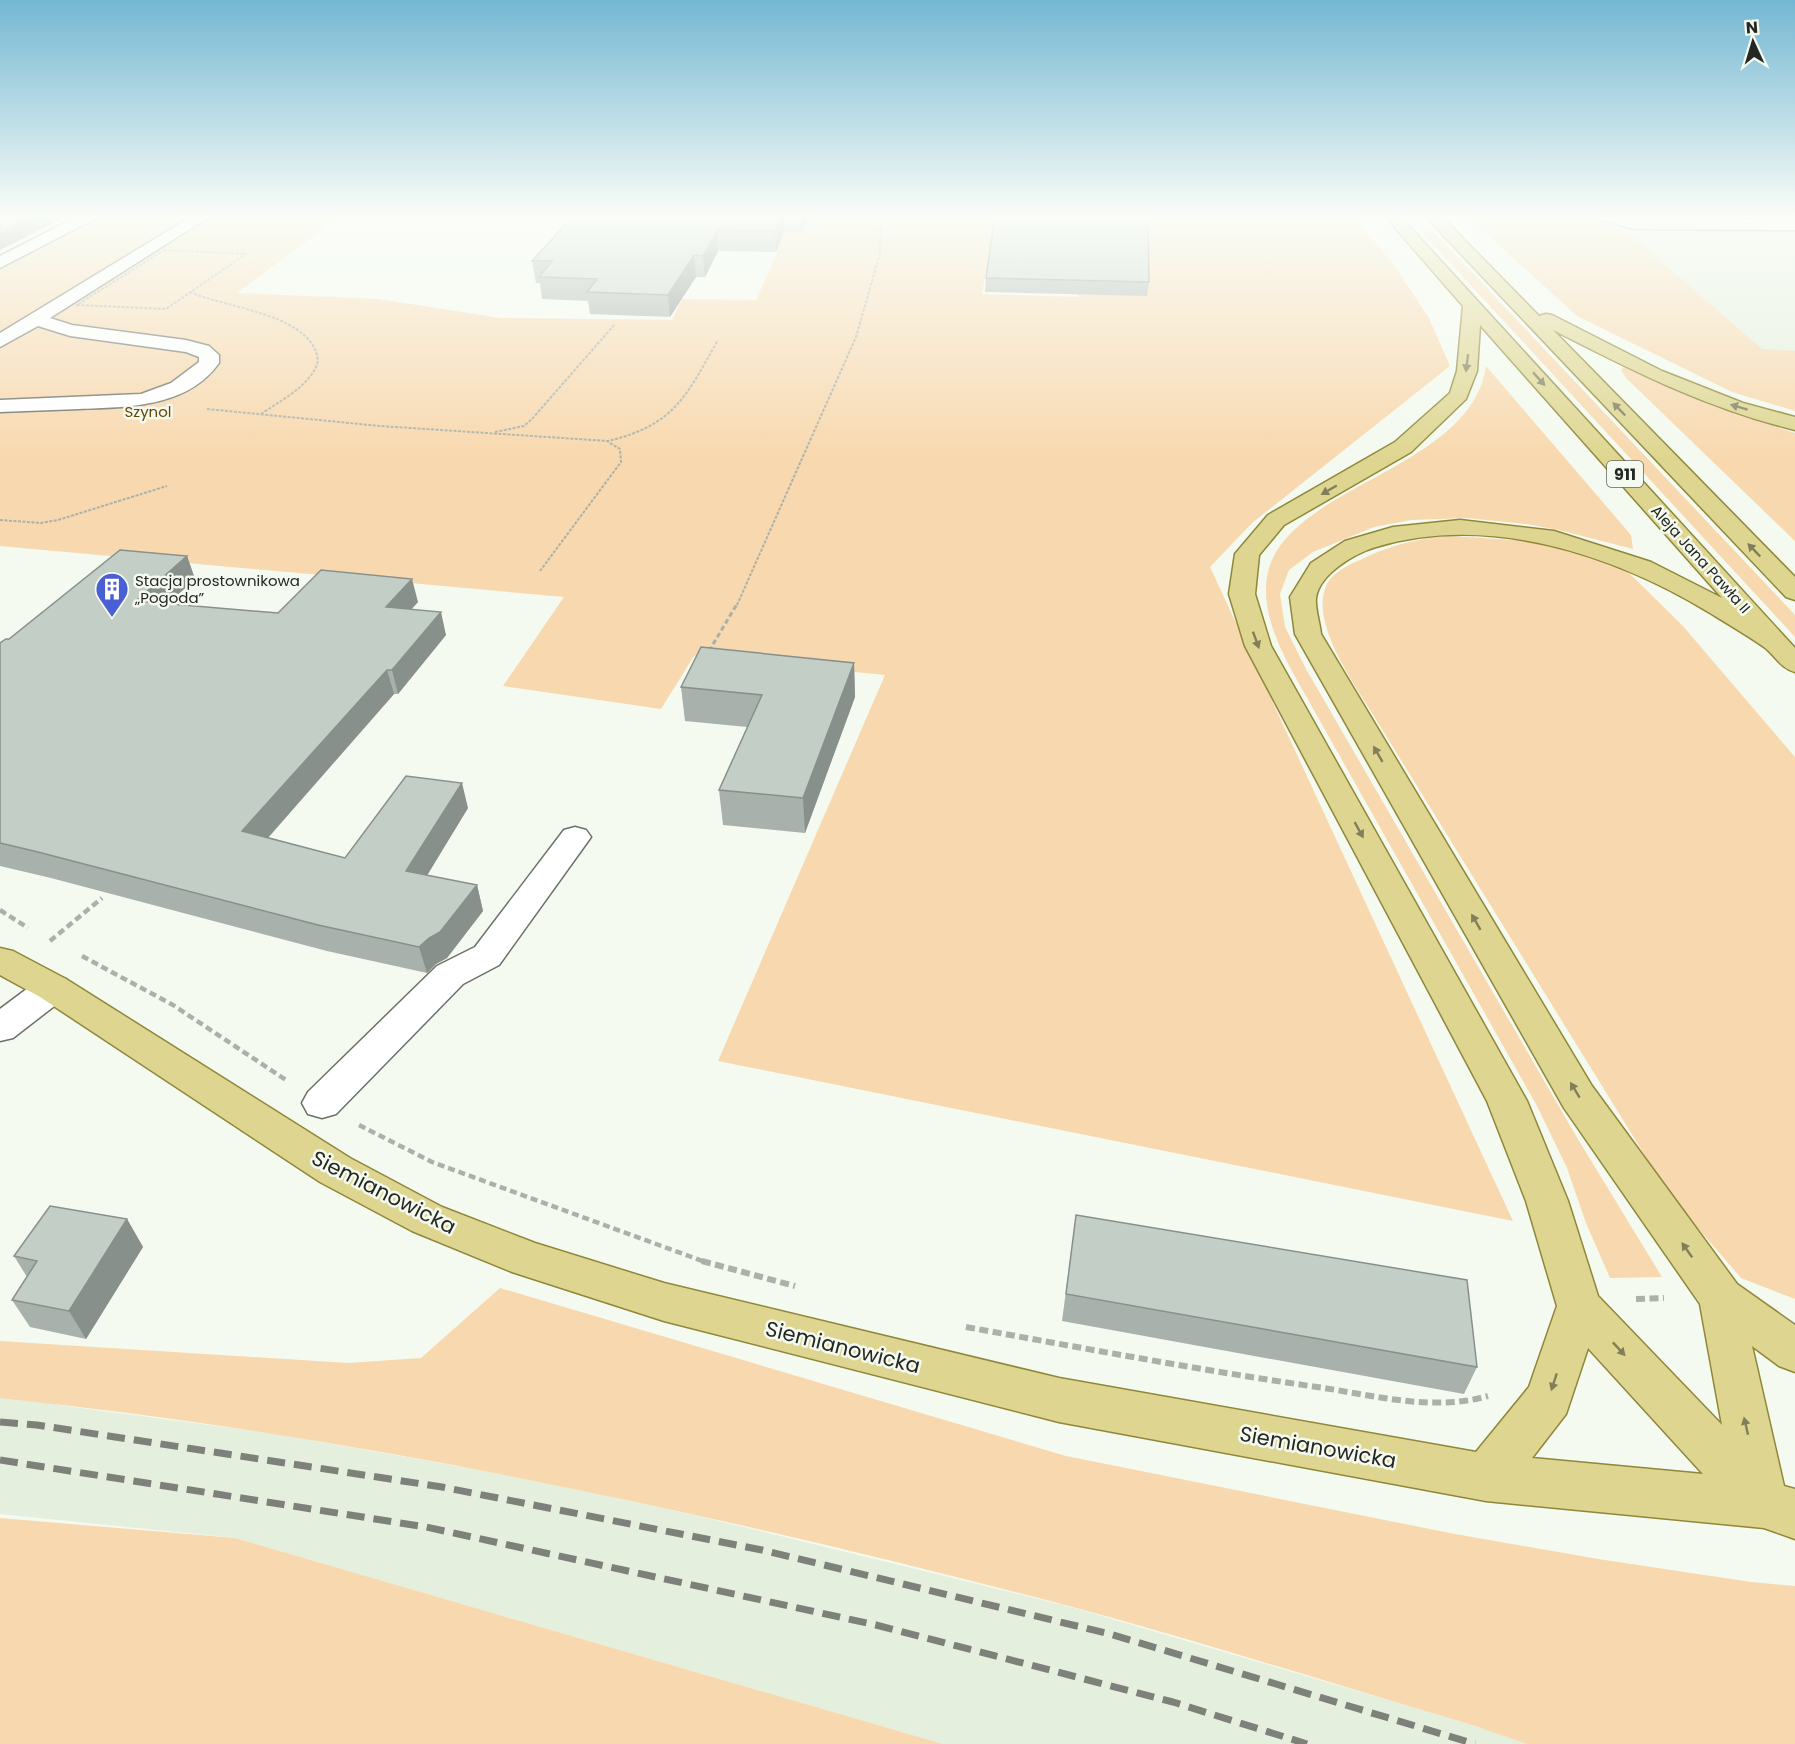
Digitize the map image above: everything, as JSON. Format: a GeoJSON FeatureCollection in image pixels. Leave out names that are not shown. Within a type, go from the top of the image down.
{"type":"FeatureCollection","features":[{"type":"Feature","properties":{"kind":"main road","name":"Aleja Jana Pawła II"},"geometry":{"type":"LineString","coordinates":[[1464,296],[1786,654]]}},
{"type":"Feature","properties":{"kind":"main road","name":"911"},"geometry":{"type":"LineString","coordinates":[[1512,296],[1795,592]]}},
{"type":"Feature","properties":{"kind":"main road"},"geometry":{"type":"LineString","coordinates":[[1519,304],[1654,375],[1736,407],[1795,424]]}},
{"type":"Feature","properties":{"kind":"main road"},"geometry":{"type":"LineString","coordinates":[[1472,305],[1467,371],[1459,395],[1403,447],[1276,520],[1247,554],[1242,594],[1258,646],[1507,1101],[1547,1201],[1579,1306],[1785,1504]]}},
{"type":"Feature","properties":{"kind":"main road"},"geometry":{"type":"LineString","coordinates":[[1786,654],[1717,606],[1642,567],[1546,536],[1460,527],[1401,532],[1354,546],[1320,568],[1303,597],[1308,634],[1578,1097],[1721,1298],[1795,1351]]}},
{"type":"Feature","properties":{"kind":"main road","name":"Siemianowicka"},"geometry":{"type":"LineString","coordinates":[[0,960],[53,988],[335,1170],[427,1219],[527,1259],[664,1302],[1059,1400],[1485,1477],[1785,1504]]}},
{"type":"Feature","properties":{"kind":"main road"},"geometry":{"type":"LineString","coordinates":[[1721,1298],[1734,1371],[1785,1504]]}},
{"type":"Feature","properties":{"kind":"main road"},"geometry":{"type":"LineString","coordinates":[[1485,1477],[1549,1399],[1579,1306]]}},
{"type":"Feature","properties":{"kind":"street"},"geometry":{"type":"LineString","coordinates":[[0,341],[71,296]]}},
{"type":"Feature","properties":{"kind":"street"},"geometry":{"type":"LineString","coordinates":[[0,406],[118,403],[157,397],[186,383],[209,363],[209,355],[202,350],[70,330],[35,319]]}},
{"type":"Feature","properties":{"kind":"street"},"geometry":{"type":"LineString","coordinates":[[322,1103],[450,975],[487,956],[575,837]]}},
{"type":"Feature","properties":{"kind":"street"},"geometry":{"type":"LineString","coordinates":[[0,1029],[53,988]]}},
{"type":"Feature","properties":{"kind":"path"},"geometry":{"type":"LineString","coordinates":[[199,296],[215,304],[278,319],[294,326],[310,341],[318,357],[316,368],[305,381],[261,414]]}},
{"type":"Feature","properties":{"kind":"path"},"geometry":{"type":"LineString","coordinates":[[706,657],[735,609],[856,337],[868,296]]}},
{"type":"Feature","properties":{"kind":"path"},"geometry":{"type":"LineString","coordinates":[[488,433],[524,426],[615,324]]}},
{"type":"Feature","properties":{"kind":"path"},"geometry":{"type":"LineString","coordinates":[[157,397],[188,406],[261,414],[608,441],[631,437],[667,419],[678,407],[718,340]]}},
{"type":"Feature","properties":{"kind":"path"},"geometry":{"type":"LineString","coordinates":[[540,571],[621,462],[623,454],[620,447],[608,441]]}},
{"type":"Feature","properties":{"kind":"path"},"geometry":{"type":"LineString","coordinates":[[0,520],[41,523],[58,520],[167,486]]}},
{"type":"Feature","properties":{"kind":"path"},"geometry":{"type":"LineString","coordinates":[[60,946],[50,941],[102,898]]}},
{"type":"Feature","properties":{"kind":"path"},"geometry":{"type":"LineString","coordinates":[[0,910],[26,926]]}},
{"type":"Feature","properties":{"kind":"path"},"geometry":{"type":"LineString","coordinates":[[80,955],[173,1005],[322,1103],[380,1137],[432,1162],[691,1258],[801,1287]]}},
{"type":"Feature","properties":{"kind":"path"},"geometry":{"type":"LineString","coordinates":[[960,1326],[1259,1379],[1436,1403],[1470,1403],[1498,1390]]}},
{"type":"Feature","properties":{"kind":"shaded area"},"geometry":{"type":"Polygon","coordinates":[[[1701,296],[1795,296],[1795,351],[1762,350],[1701,296]]]}},
{"type":"Feature","properties":{"kind":"shaded area"},"geometry":{"type":"Polygon","coordinates":[[[0,1341],[58,1405],[276,1434],[530,1479],[690,1514],[1071,1607],[1469,1724],[1527,1744],[943,1744],[235,1538],[0,1514],[0,1341]]]}},
{"type":"Feature","properties":{"kind":"green space","name":"Szynol"},"geometry":{"type":"Polygon","coordinates":[[[0,296],[317,296],[379,299],[500,318],[672,320],[682,299],[756,300],[758,296],[1415,296],[1429,318],[1450,366],[1252,523],[1210,567],[1513,1221],[718,1061],[885,675],[694,656],[661,709],[503,686],[564,597],[0,546],[0,296]]]}},
{"type":"Feature","properties":{"kind":"green space"},"geometry":{"type":"Polygon","coordinates":[[[1481,296],[1495,296],[1795,615],[1795,637],[1481,296]]]}},
{"type":"Feature","properties":{"kind":"green space"},"geometry":{"type":"Polygon","coordinates":[[[1555,296],[1701,296],[1762,349],[1795,351],[1795,411],[1732,392],[1577,316],[1555,296]]]}},
{"type":"Feature","properties":{"kind":"green space"},"geometry":{"type":"Polygon","coordinates":[[[1486,366],[1631,535],[1633,549],[1559,530],[1467,518],[1411,520],[1374,527],[1313,552],[1289,570],[1280,594],[1285,627],[1306,669],[1576,1136],[1662,1277],[1610,1278],[1586,1223],[1567,1168],[1537,1106],[1293,673],[1270,621],[1266,587],[1276,553],[1300,525],[1333,501],[1411,457],[1446,432],[1472,403],[1486,366]]]}},
{"type":"Feature","properties":{"kind":"green space"},"geometry":{"type":"Polygon","coordinates":[[[1623,367],[1713,406],[1795,433],[1795,541],[1627,379],[1621,370],[1623,367]]]}},
{"type":"Feature","properties":{"kind":"green space"},"geometry":{"type":"Polygon","coordinates":[[[1451,536],[1531,541],[1583,553],[1626,570],[1682,625],[1795,757],[1795,1299],[1741,1278],[1691,1220],[1652,1167],[1336,652],[1324,617],[1323,601],[1326,586],[1332,577],[1346,566],[1394,546],[1416,540],[1451,536]]]}},
{"type":"Feature","properties":{"kind":"green space"},"geometry":{"type":"Polygon","coordinates":[[[500,1288],[1066,1456],[1455,1534],[1598,1559],[1751,1582],[1795,1586],[1795,1744],[1527,1744],[1469,1724],[1119,1620],[805,1540],[539,1482],[405,1456],[135,1414],[0,1398],[0,1341],[348,1363],[421,1358],[500,1288]]]}},
{"type":"Feature","properties":{"kind":"green space"},"geometry":{"type":"Polygon","coordinates":[[[0,1518],[235,1538],[943,1744],[0,1744],[0,1518]]]}},
{"type":"Feature","properties":{"kind":"building"},"geometry":{"type":"Polygon","coordinates":[[[120,550],[187,556],[136,601],[278,613],[321,570],[412,579],[386,607],[441,612],[392,670],[387,670],[242,831],[345,858],[406,776],[462,783],[406,871],[477,885],[440,932],[419,947],[318,925],[0,843],[0,643],[9,639],[120,550]]]}},
{"type":"Feature","properties":{"kind":"building"},"geometry":{"type":"Polygon","coordinates":[[[701,647],[854,663],[803,798],[719,790],[762,695],[681,687],[701,647]]]}},
{"type":"Feature","properties":{"kind":"building"},"geometry":{"type":"Polygon","coordinates":[[[50,1206],[127,1219],[69,1311],[12,1300],[37,1261],[14,1256],[50,1206]]]}},
{"type":"Feature","properties":{"kind":"building"},"geometry":{"type":"Polygon","coordinates":[[[1076,1215],[1467,1280],[1477,1367],[1066,1294],[1076,1215]]]}},
{"type":"Feature","properties":{"kind":"railway"},"geometry":{"type":"LineString","coordinates":[[0,1422],[37,1425],[442,1487],[762,1550],[1110,1634],[1475,1744]]}},
{"type":"Feature","properties":{"kind":"railway"},"geometry":{"type":"LineString","coordinates":[[0,1460],[426,1527],[876,1625],[1173,1702],[1307,1744]]}},
{"type":"Feature","properties":{"kind":"place","name":"Stacja prostownikowa „Pogoda”"},"geometry":{"type":"Point","coordinates":[112,618]}}]}
